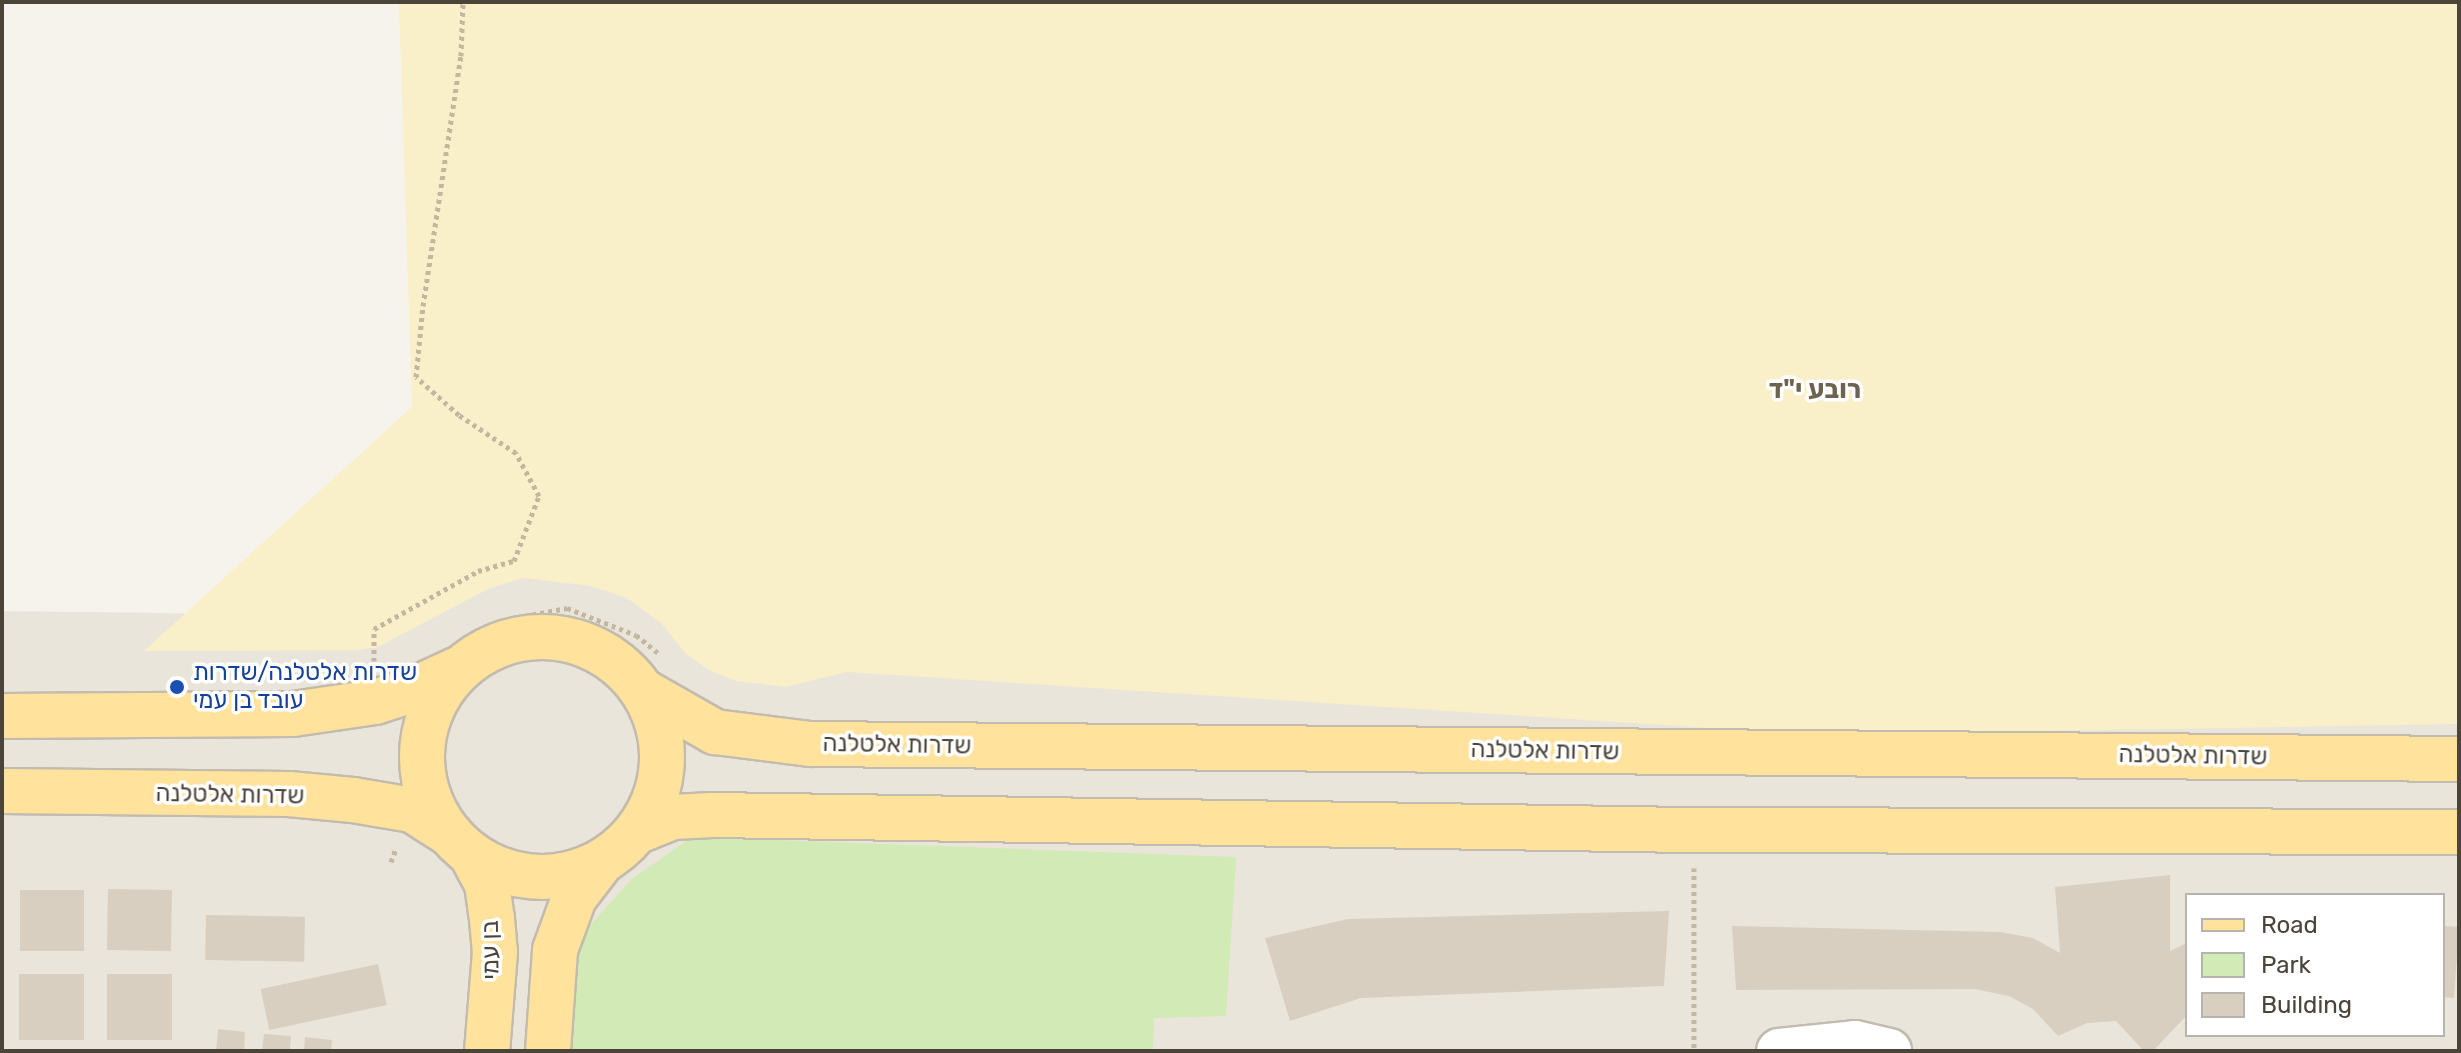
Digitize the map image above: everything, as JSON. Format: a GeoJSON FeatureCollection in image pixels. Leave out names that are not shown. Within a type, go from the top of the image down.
{"type":"FeatureCollection","features":[{"type":"Feature","properties":{"kind":"main road"},"geometry":{"type":"LineString","coordinates":[[2,716],[293,714],[375,702],[415,689],[460,668],[500,644],[522,638],[556,638],[590,646],[609,657],[643,691],[661,737],[662,762],[659,787],[638,831]]}},
{"type":"Feature","properties":{"kind":"main road"},"geometry":{"type":"LineString","coordinates":[[460,668],[433,705],[422,749],[428,794],[460,844],[511,874],[557,877],[600,864]]}},
{"type":"Feature","properties":{"kind":"main road","name":"שדרות אלטלנה"},"geometry":{"type":"LineString","coordinates":[[643,691],[715,732],[810,744],[2459,759]]}},
{"type":"Feature","properties":{"kind":"main road","name":"שדרות אלטלנה"},"geometry":{"type":"LineString","coordinates":[[2,791],[289,794],[353,800],[412,810],[460,844]]}},
{"type":"Feature","properties":{"kind":"main road"},"geometry":{"type":"LineString","coordinates":[[548,1051],[555,950],[574,898],[600,864],[638,831],[673,817],[712,815],[1694,830],[2459,832]]}},
{"type":"Feature","properties":{"kind":"main road","name":"בן עמי"},"geometry":{"type":"LineString","coordinates":[[460,844],[487,884],[492,919],[495,952],[487,1051]]}},
{"type":"Feature","properties":{"kind":"street"},"geometry":{"type":"LineString","coordinates":[[1779,1051],[1855,1043],[1889,1051]]}},
{"type":"Feature","properties":{"kind":"path"},"geometry":{"type":"LineString","coordinates":[[375,702],[374,629],[478,571],[514,561],[539,496],[516,453],[459,415],[416,377],[423,306],[461,56],[463,2]]}},
{"type":"Feature","properties":{"kind":"path"},"geometry":{"type":"LineString","coordinates":[[1694,830],[1694,1051]]}},
{"type":"Feature","properties":{"kind":"shaded area"},"geometry":{"type":"Polygon","coordinates":[[[462,513],[2459,666],[2459,1051],[2,1051],[2,611],[236,614],[462,513]]]}},
{"type":"Feature","properties":{"kind":"green space"},"geometry":{"type":"Polygon","coordinates":[[[692,837],[1236,857],[1226,1016],[1154,1018],[1153,1051],[569,1051],[581,935],[632,879],[692,837]]]}},
{"type":"Feature","properties":{"kind":"sand"},"geometry":{"type":"Polygon","coordinates":[[[399,2],[2459,2],[2459,724],[1819,735],[847,672],[786,687],[736,681],[709,670],[686,654],[662,624],[627,598],[591,586],[523,578],[488,589],[378,647],[357,650],[144,651],[412,407],[399,2]]]}},
{"type":"Feature","properties":{"kind":"building"},"geometry":{"type":"Polygon","coordinates":[[[2170,875],[2170,951],[2185,944],[2185,1017],[2153,1051],[2144,1051],[2116,1021],[2087,1023],[2058,1036],[2033,1009],[2009,996],[1974,989],[1736,990],[1732,926],[2000,932],[2033,938],[2060,953],[2055,887],[2170,875]]]}},
{"type":"Feature","properties":{"kind":"building"},"geometry":{"type":"Polygon","coordinates":[[[108,889],[172,890],[171,951],[107,950],[108,889]]]}},
{"type":"Feature","properties":{"kind":"building"},"geometry":{"type":"Polygon","coordinates":[[[20,890],[84,890],[84,951],[20,951],[20,890]]]}},
{"type":"Feature","properties":{"kind":"building"},"geometry":{"type":"Polygon","coordinates":[[[1669,911],[1664,986],[1361,998],[1290,1021],[1265,938],[1348,919],[1669,911]]]}},
{"type":"Feature","properties":{"kind":"building"},"geometry":{"type":"Polygon","coordinates":[[[206,915],[305,917],[304,962],[205,960],[206,915]]]}},
{"type":"Feature","properties":{"kind":"building"},"geometry":{"type":"Polygon","coordinates":[[[2445,926],[2459,927],[2454,998],[2445,997],[2445,926]]]}},
{"type":"Feature","properties":{"kind":"building"},"geometry":{"type":"Polygon","coordinates":[[[378,964],[387,1005],[269,1030],[261,989],[378,964]]]}},
{"type":"Feature","properties":{"kind":"building"},"geometry":{"type":"Polygon","coordinates":[[[19,974],[84,974],[84,1040],[19,1040],[19,974]]]}},
{"type":"Feature","properties":{"kind":"building"},"geometry":{"type":"Polygon","coordinates":[[[107,974],[172,974],[172,1040],[107,1040],[107,974]]]}},
{"type":"Feature","properties":{"kind":"building"},"geometry":{"type":"Polygon","coordinates":[[[218,1029],[245,1032],[244,1051],[216,1051],[218,1029]]]}},
{"type":"Feature","properties":{"kind":"building"},"geometry":{"type":"Polygon","coordinates":[[[264,1034],[291,1036],[290,1051],[262,1051],[264,1034]]]}},
{"type":"Feature","properties":{"kind":"building"},"geometry":{"type":"Polygon","coordinates":[[[305,1037],[332,1040],[331,1051],[304,1051],[305,1037]]]}},
{"type":"Feature","properties":{"kind":"place","name":"שדרות אלטלנה/שדרות עובד בן עמי"},"geometry":{"type":"Point","coordinates":[177,687]}},
{"type":"Feature","properties":{"kind":"district","name":"רובע י\"ד"},"geometry":{"type":"Point","coordinates":[1815,390]}}]}
